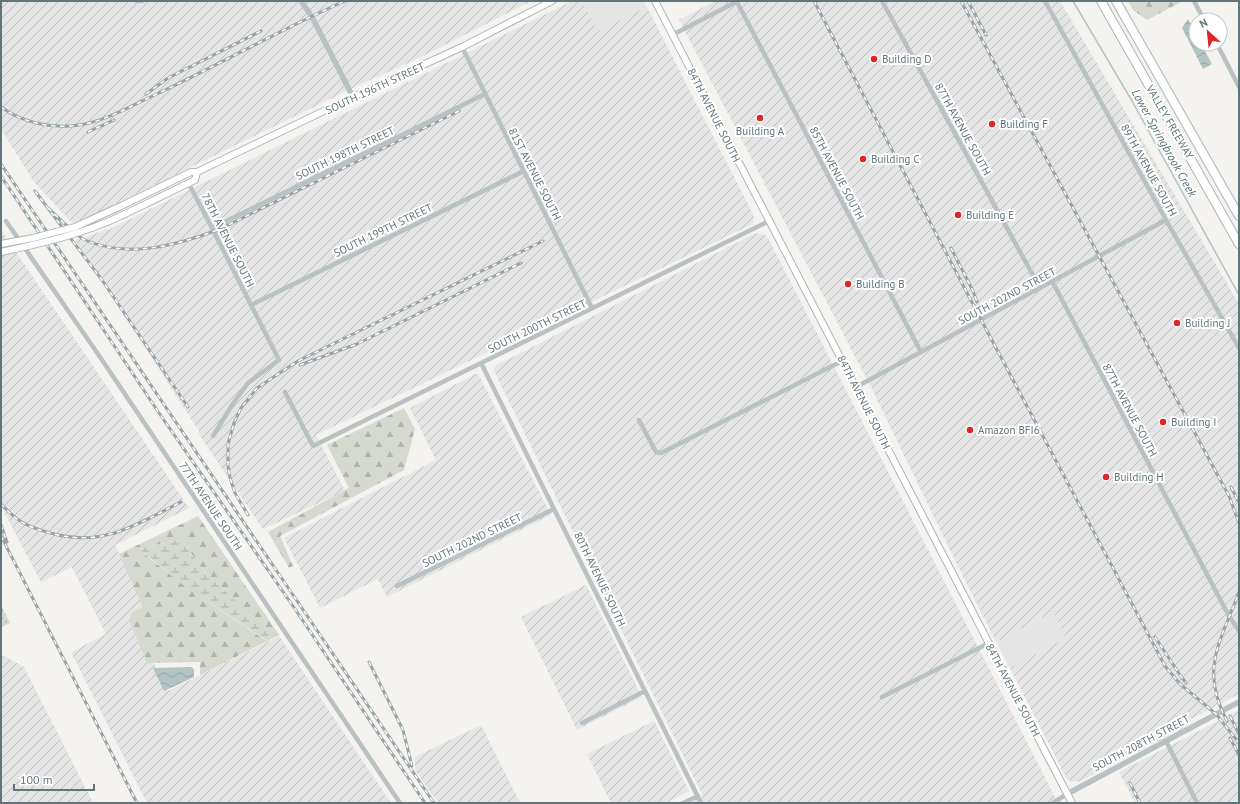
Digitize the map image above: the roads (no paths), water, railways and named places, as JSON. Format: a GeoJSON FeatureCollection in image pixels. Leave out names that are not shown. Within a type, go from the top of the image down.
{"type":"FeatureCollection","features":[{"type":"Feature","properties":{"kind":"highway","name":"VALLEY FREEWAY"},"geometry":{"type":"LineString","coordinates":[[1102,1],[1239,244]]}},
{"type":"Feature","properties":{"kind":"highway","name":"VALLEY FREEWAY"},"geometry":{"type":"LineString","coordinates":[[1116,1],[1239,216]]}},
{"type":"Feature","properties":{"kind":"main road","name":"SOUTH 196TH STREET"},"geometry":{"type":"LineString","coordinates":[[1,244],[75,228],[187,174],[197,172],[462,47],[552,1]]}},
{"type":"Feature","properties":{"kind":"main road","name":"84TH AVENUE SOUTH"},"geometry":{"type":"LineString","coordinates":[[655,1],[1072,803]]}},
{"type":"Feature","properties":{"kind":"main road"},"geometry":{"type":"LineString","coordinates":[[1,252],[34,246],[77,234],[106,223],[189,184],[195,180],[197,172]]}},
{"type":"Feature","properties":{"kind":"street"},"geometry":{"type":"LineString","coordinates":[[137,1],[142,1]]}},
{"type":"Feature","properties":{"kind":"street"},"geometry":{"type":"LineString","coordinates":[[301,1],[312,17],[353,98]]}},
{"type":"Feature","properties":{"kind":"street"},"geometry":{"type":"LineString","coordinates":[[672,35],[737,1]]}},
{"type":"Feature","properties":{"kind":"street","name":"85TH AVENUE SOUTH"},"geometry":{"type":"LineString","coordinates":[[737,1],[921,352]]}},
{"type":"Feature","properties":{"kind":"street","name":"87TH AVENUE SOUTH"},"geometry":{"type":"LineString","coordinates":[[882,1],[1040,288]]}},
{"type":"Feature","properties":{"kind":"street","name":"89TH AVENUE SOUTH"},"geometry":{"type":"LineString","coordinates":[[1045,1],[1166,220],[1239,348]]}},
{"type":"Feature","properties":{"kind":"street"},"geometry":{"type":"LineString","coordinates":[[1194,1],[1200,12]]}},
{"type":"Feature","properties":{"kind":"street","name":"81ST AVENUE SOUTH"},"geometry":{"type":"LineString","coordinates":[[462,47],[592,308]]}},
{"type":"Feature","properties":{"kind":"street"},"geometry":{"type":"LineString","coordinates":[[1221,52],[1239,87]]}},
{"type":"Feature","properties":{"kind":"street","name":"SOUTH 198TH STREET"},"geometry":{"type":"LineString","coordinates":[[212,228],[485,94]]}},
{"type":"Feature","properties":{"kind":"street","name":"SOUTH 199TH STREET"},"geometry":{"type":"LineString","coordinates":[[251,305],[524,171]]}},
{"type":"Feature","properties":{"kind":"street","name":"78TH AVENUE SOUTH"},"geometry":{"type":"LineString","coordinates":[[189,184],[279,360],[248,383],[234,402],[214,436]]}},
{"type":"Feature","properties":{"kind":"street","name":"77TH AVENUE SOUTH"},"geometry":{"type":"LineString","coordinates":[[6,220],[96,351],[400,803]]}},
{"type":"Feature","properties":{"kind":"street","name":"SOUTH 202ND STREET"},"geometry":{"type":"LineString","coordinates":[[856,387],[1166,220]]}},
{"type":"Feature","properties":{"kind":"street","name":"SOUTH 200TH STREET"},"geometry":{"type":"LineString","coordinates":[[285,392],[313,446],[769,221]]}},
{"type":"Feature","properties":{"kind":"street","name":"87TH AVENUE SOUTH"},"geometry":{"type":"LineString","coordinates":[[1052,281],[1229,616],[1239,631]]}},
{"type":"Feature","properties":{"kind":"street"},"geometry":{"type":"LineString","coordinates":[[639,420],[656,452],[661,453],[842,361]]}},
{"type":"Feature","properties":{"kind":"street","name":"80TH AVENUE SOUTH"},"geometry":{"type":"LineString","coordinates":[[481,363],[701,803]]}},
{"type":"Feature","properties":{"kind":"street","name":"SOUTH 202ND STREET"},"geometry":{"type":"LineString","coordinates":[[397,586],[554,509]]}},
{"type":"Feature","properties":{"kind":"street"},"geometry":{"type":"LineString","coordinates":[[882,697],[989,644]]}},
{"type":"Feature","properties":{"kind":"street"},"geometry":{"type":"LineString","coordinates":[[582,723],[645,691]]}},
{"type":"Feature","properties":{"kind":"street","name":"SOUTH 208TH STREET"},"geometry":{"type":"LineString","coordinates":[[1053,803],[1067,794],[1239,702]]}},
{"type":"Feature","properties":{"kind":"street"},"geometry":{"type":"LineString","coordinates":[[1166,741],[1197,803]]}},
{"type":"Feature","properties":{"kind":"street"},"geometry":{"type":"LineString","coordinates":[[683,803],[698,796]]}},
{"type":"Feature","properties":{"kind":"water"},"geometry":{"type":"Polygon","coordinates":[[[1188,19],[1188,40],[1182,28],[1188,19]]]}},
{"type":"Feature","properties":{"kind":"water"},"geometry":{"type":"Polygon","coordinates":[[[1194,52],[1205,52],[1212,64],[1203,69],[1194,52]]]}},
{"type":"Feature","properties":{"kind":"water"},"geometry":{"type":"Polygon","coordinates":[[[192,667],[194,670],[194,677],[164,691],[153,668],[192,667]]]}},
{"type":"Feature","properties":{"kind":"waterway","name":"Lower Springbrook Creek"},"geometry":{"type":"LineString","coordinates":[[1073,1],[1132,101],[1239,295]]}},
{"type":"Feature","properties":{"kind":"railway"},"geometry":{"type":"LineString","coordinates":[[1,107],[10,113],[38,124],[69,126],[99,120],[157,94],[345,1]]}},
{"type":"Feature","properties":{"kind":"railway"},"geometry":{"type":"LineString","coordinates":[[814,1],[1165,666],[1180,684],[1216,714],[1239,743]]}},
{"type":"Feature","properties":{"kind":"railway"},"geometry":{"type":"LineString","coordinates":[[961,1],[1229,496],[1239,523]]}},
{"type":"Feature","properties":{"kind":"railway"},"geometry":{"type":"LineString","coordinates":[[968,1],[986,35]]}},
{"type":"Feature","properties":{"kind":"railway"},"geometry":{"type":"LineString","coordinates":[[146,94],[168,78],[261,31]]}},
{"type":"Feature","properties":{"kind":"railway"},"geometry":{"type":"LineString","coordinates":[[48,208],[81,238],[102,246],[119,249],[136,249],[170,245],[220,229],[459,111]]}},
{"type":"Feature","properties":{"kind":"railway"},"geometry":{"type":"LineString","coordinates":[[88,132],[114,120]]}},
{"type":"Feature","properties":{"kind":"railway"},"geometry":{"type":"LineString","coordinates":[[1,164],[434,803]]}},
{"type":"Feature","properties":{"kind":"railway"},"geometry":{"type":"LineString","coordinates":[[1,176],[159,413],[295,609],[425,803]]}},
{"type":"Feature","properties":{"kind":"railway"},"geometry":{"type":"LineString","coordinates":[[35,191],[102,280],[188,407]]}},
{"type":"Feature","properties":{"kind":"railway"},"geometry":{"type":"LineString","coordinates":[[248,515],[235,493],[230,478],[228,466],[228,444],[234,423],[241,408],[257,388],[298,361],[543,241]]}},
{"type":"Feature","properties":{"kind":"railway"},"geometry":{"type":"LineString","coordinates":[[951,248],[977,302]]}},
{"type":"Feature","properties":{"kind":"railway"},"geometry":{"type":"LineString","coordinates":[[300,365],[357,344],[521,263]]}},
{"type":"Feature","properties":{"kind":"railway"},"geometry":{"type":"LineString","coordinates":[[1231,487],[1238,501]]}},
{"type":"Feature","properties":{"kind":"railway"},"geometry":{"type":"LineString","coordinates":[[1,504],[16,518],[33,528],[54,534],[89,538],[120,531],[181,502]]}},
{"type":"Feature","properties":{"kind":"railway"},"geometry":{"type":"LineString","coordinates":[[1,525],[7,542]]}},
{"type":"Feature","properties":{"kind":"railway"},"geometry":{"type":"LineString","coordinates":[[1,536],[137,803]]}},
{"type":"Feature","properties":{"kind":"railway"},"geometry":{"type":"LineString","coordinates":[[1227,721],[1219,703],[1215,686],[1214,670],[1220,641],[1239,592]]}},
{"type":"Feature","properties":{"kind":"railway"},"geometry":{"type":"LineString","coordinates":[[1155,637],[1186,683]]}},
{"type":"Feature","properties":{"kind":"railway"},"geometry":{"type":"LineString","coordinates":[[369,662],[403,730],[412,766]]}},
{"type":"Feature","properties":{"kind":"railway"},"geometry":{"type":"LineString","coordinates":[[1230,716],[1239,734]]}},
{"type":"Feature","properties":{"kind":"railway"},"geometry":{"type":"LineString","coordinates":[[1230,738],[1239,755]]}},
{"type":"Feature","properties":{"kind":"railway"},"geometry":{"type":"LineString","coordinates":[[1130,783],[1140,803]]}},
{"type":"Feature","properties":{"kind":"place","name":"Building D"},"geometry":{"type":"Point","coordinates":[874,59]}},
{"type":"Feature","properties":{"kind":"place","name":"Building A"},"geometry":{"type":"Point","coordinates":[760,118]}},
{"type":"Feature","properties":{"kind":"place","name":"Building F"},"geometry":{"type":"Point","coordinates":[992,124]}},
{"type":"Feature","properties":{"kind":"place","name":"Building C"},"geometry":{"type":"Point","coordinates":[863,159]}},
{"type":"Feature","properties":{"kind":"place","name":"Building E"},"geometry":{"type":"Point","coordinates":[958,215]}},
{"type":"Feature","properties":{"kind":"place","name":"Building B"},"geometry":{"type":"Point","coordinates":[848,284]}},
{"type":"Feature","properties":{"kind":"place","name":"Building J"},"geometry":{"type":"Point","coordinates":[1177,323]}},
{"type":"Feature","properties":{"kind":"place","name":"Building I"},"geometry":{"type":"Point","coordinates":[1163,422]}},
{"type":"Feature","properties":{"kind":"place","name":"Amazon BFI6"},"geometry":{"type":"Point","coordinates":[970,430]}},
{"type":"Feature","properties":{"kind":"place","name":"Building H"},"geometry":{"type":"Point","coordinates":[1106,477]}}]}
